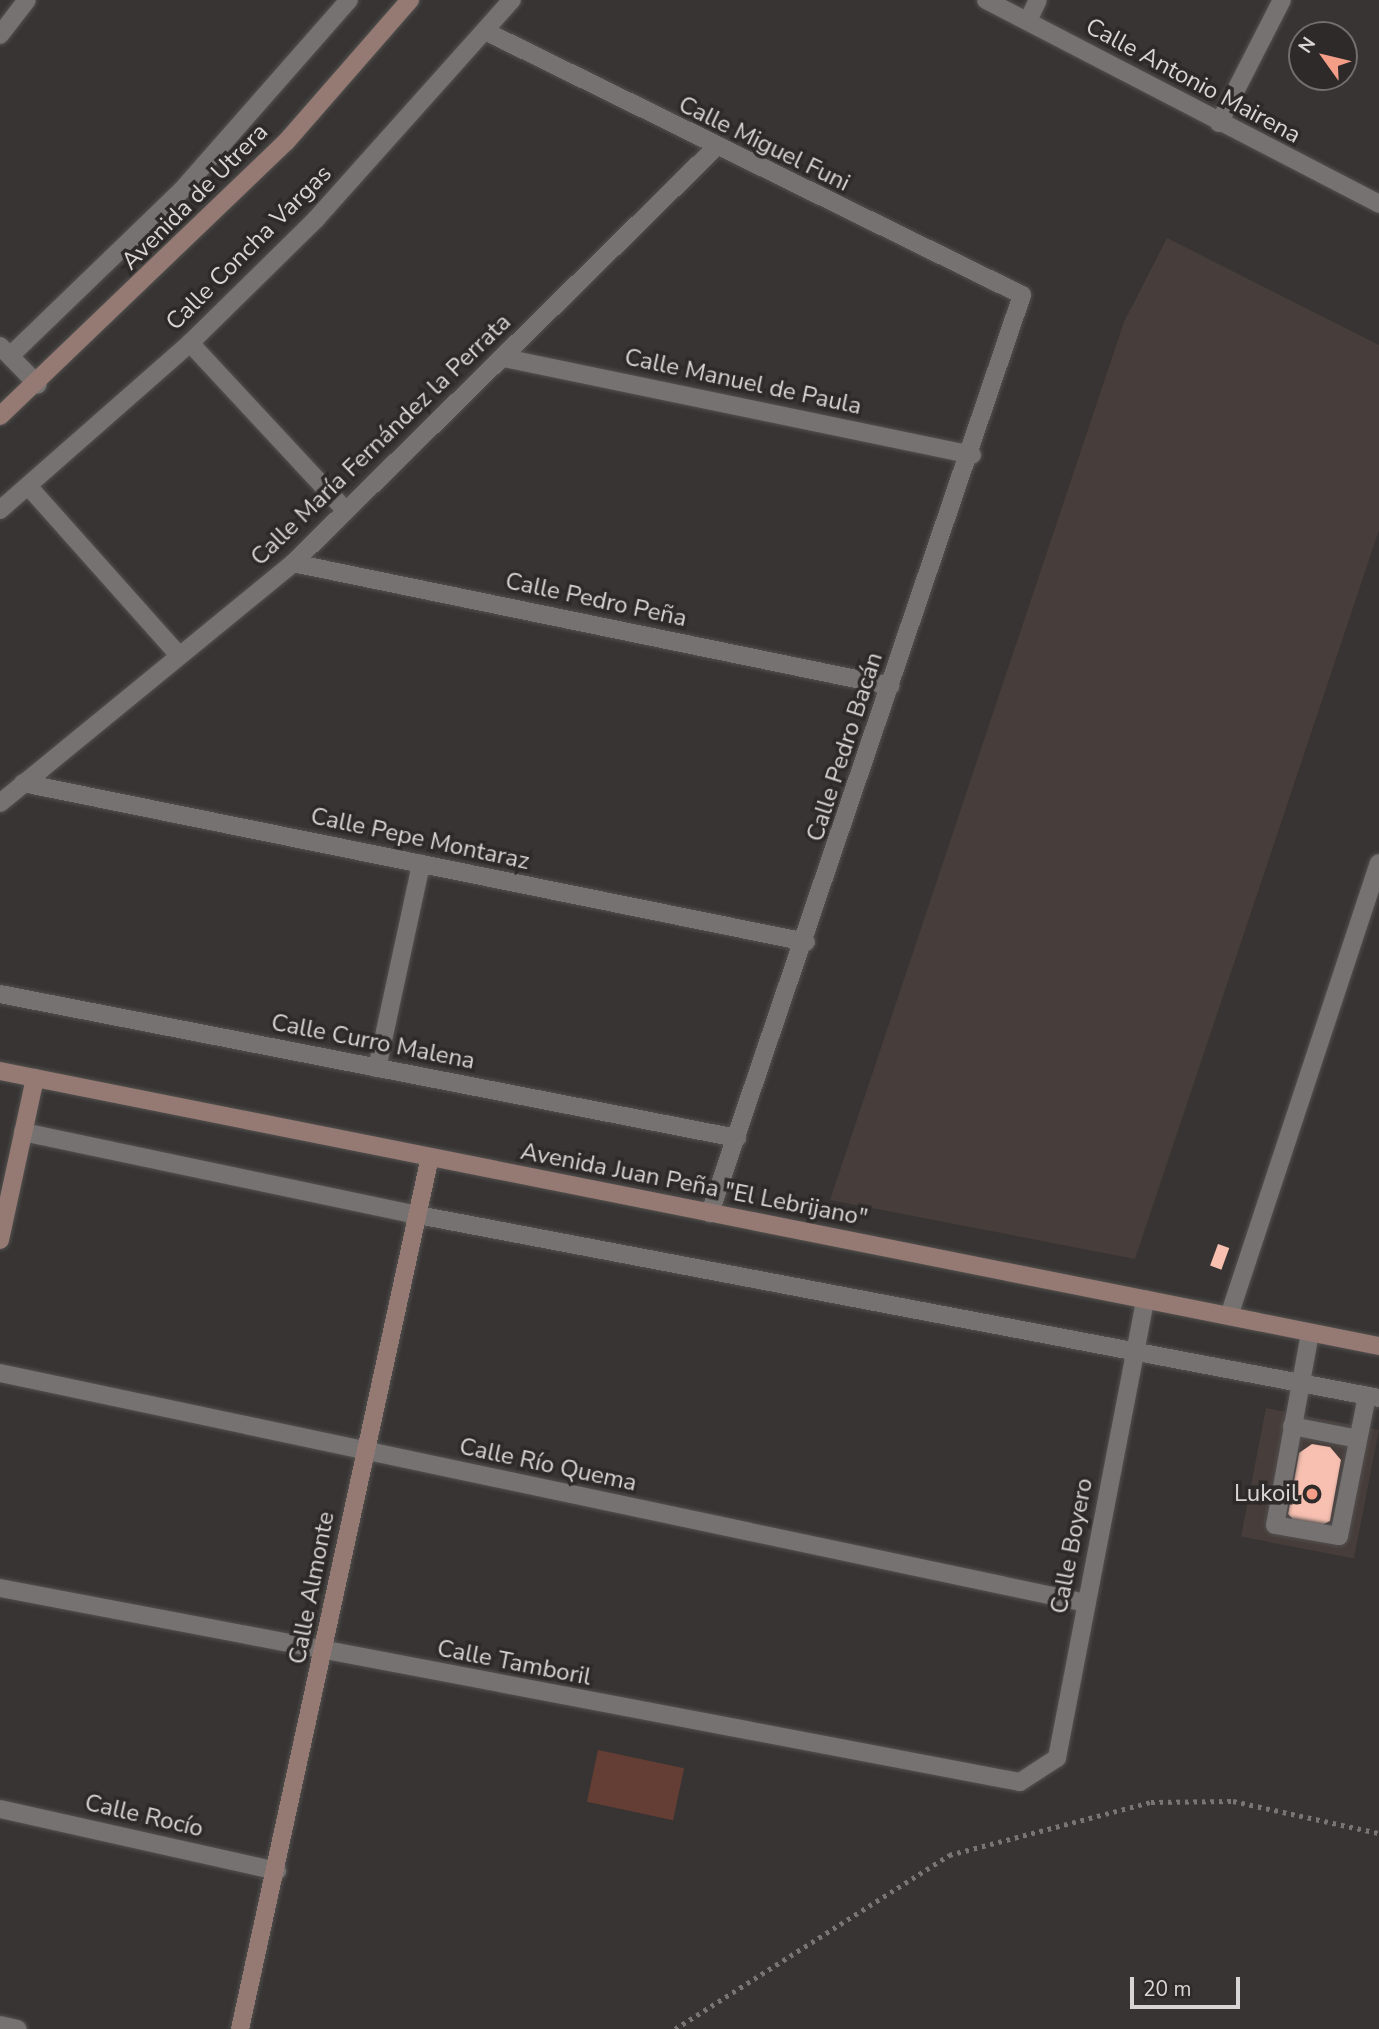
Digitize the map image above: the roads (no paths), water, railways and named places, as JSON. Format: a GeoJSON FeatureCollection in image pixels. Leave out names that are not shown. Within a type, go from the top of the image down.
{"type":"FeatureCollection","features":[{"type":"Feature","properties":{"kind":"street"},"geometry":{"type":"LineString","coordinates":[[0,35],[27,0]]}},
{"type":"Feature","properties":{"kind":"street","name":"Avenida de Utrera"},"geometry":{"type":"LineString","coordinates":[[5,351],[182,190],[349,0]]}},
{"type":"Feature","properties":{"kind":"street","name":"Avenida de Utrera"},"geometry":{"type":"LineString","coordinates":[[0,416],[38,385],[286,142],[410,0]]}},
{"type":"Feature","properties":{"kind":"street","name":"Calle Concha Vargas"},"geometry":{"type":"LineString","coordinates":[[0,510],[190,343],[316,219],[487,32],[512,0]]}},
{"type":"Feature","properties":{"kind":"street","name":"Calle Antonio Mairena"},"geometry":{"type":"LineString","coordinates":[[986,0],[1379,204]]}},
{"type":"Feature","properties":{"kind":"street"},"geometry":{"type":"LineString","coordinates":[[1028,21],[1038,0]]}},
{"type":"Feature","properties":{"kind":"street"},"geometry":{"type":"LineString","coordinates":[[1219,123],[1282,0]]}},
{"type":"Feature","properties":{"kind":"street","name":"Calle Miguel Funi"},"geometry":{"type":"LineString","coordinates":[[487,32],[714,149],[1022,295]]}},
{"type":"Feature","properties":{"kind":"street","name":"Calle María Fernández la Perrata"},"geometry":{"type":"LineString","coordinates":[[0,803],[177,653],[293,563],[714,149]]}},
{"type":"Feature","properties":{"kind":"street","name":"Calle Pedro Bacán"},"geometry":{"type":"LineString","coordinates":[[710,1213],[806,942],[890,686],[972,455],[1022,295]]}},
{"type":"Feature","properties":{"kind":"street"},"geometry":{"type":"LineString","coordinates":[[190,343],[346,510]]}},
{"type":"Feature","properties":{"kind":"street"},"geometry":{"type":"LineString","coordinates":[[5,351],[38,385]]}},
{"type":"Feature","properties":{"kind":"street","name":"Calle Manuel de Paula"},"geometry":{"type":"LineString","coordinates":[[504,358],[972,455]]}},
{"type":"Feature","properties":{"kind":"street"},"geometry":{"type":"LineString","coordinates":[[29,487],[177,653]]}},
{"type":"Feature","properties":{"kind":"street","name":"Calle Pedro Peña"},"geometry":{"type":"LineString","coordinates":[[293,563],[890,686]]}},
{"type":"Feature","properties":{"kind":"street","name":"Calle Pepe Montaraz"},"geometry":{"type":"LineString","coordinates":[[23,783],[806,942]]}},
{"type":"Feature","properties":{"kind":"street"},"geometry":{"type":"LineString","coordinates":[[1228,1316],[1379,863]]}},
{"type":"Feature","properties":{"kind":"street"},"geometry":{"type":"LineString","coordinates":[[377,1068],[421,864]]}},
{"type":"Feature","properties":{"kind":"street","name":"Calle Curro Malena"},"geometry":{"type":"LineString","coordinates":[[0,994],[737,1138]]}},
{"type":"Feature","properties":{"kind":"street","name":"Avenida Juan Peña \"El Lebrijano\""},"geometry":{"type":"LineString","coordinates":[[0,1071],[1379,1346]]}},
{"type":"Feature","properties":{"kind":"street"},"geometry":{"type":"LineString","coordinates":[[0,1240],[35,1078]]}},
{"type":"Feature","properties":{"kind":"street"},"geometry":{"type":"LineString","coordinates":[[23,1132],[418,1215],[1302,1382],[1373,1397],[1358,1439],[1339,1536],[1275,1525],[1292,1426],[1302,1382],[1310,1333]]}},
{"type":"Feature","properties":{"kind":"street","name":"Calle Almonte"},"geometry":{"type":"LineString","coordinates":[[240,2029],[277,1871],[364,1452],[430,1157]]}},
{"type":"Feature","properties":{"kind":"street","name":"Calle Boyero"},"geometry":{"type":"LineString","coordinates":[[1020,1782],[1056,1758],[1145,1299]]}},
{"type":"Feature","properties":{"kind":"street","name":"Calle Río Quema"},"geometry":{"type":"LineString","coordinates":[[0,1373],[1086,1603]]}},
{"type":"Feature","properties":{"kind":"street"},"geometry":{"type":"LineString","coordinates":[[1292,1426],[1358,1439]]}},
{"type":"Feature","properties":{"kind":"street","name":"Calle Tamboril"},"geometry":{"type":"LineString","coordinates":[[0,1588],[324,1653],[1020,1782]]}},
{"type":"Feature","properties":{"kind":"street","name":"Calle Rocío"},"geometry":{"type":"LineString","coordinates":[[0,1809],[277,1871]]}},
{"type":"Feature","properties":{"kind":"street"},"geometry":{"type":"LineString","coordinates":[[0,2025],[18,2029]]}},
{"type":"Feature","properties":{"kind":"place","name":"Lukoil"},"geometry":{"type":"Point","coordinates":[1312,1494]}}]}
